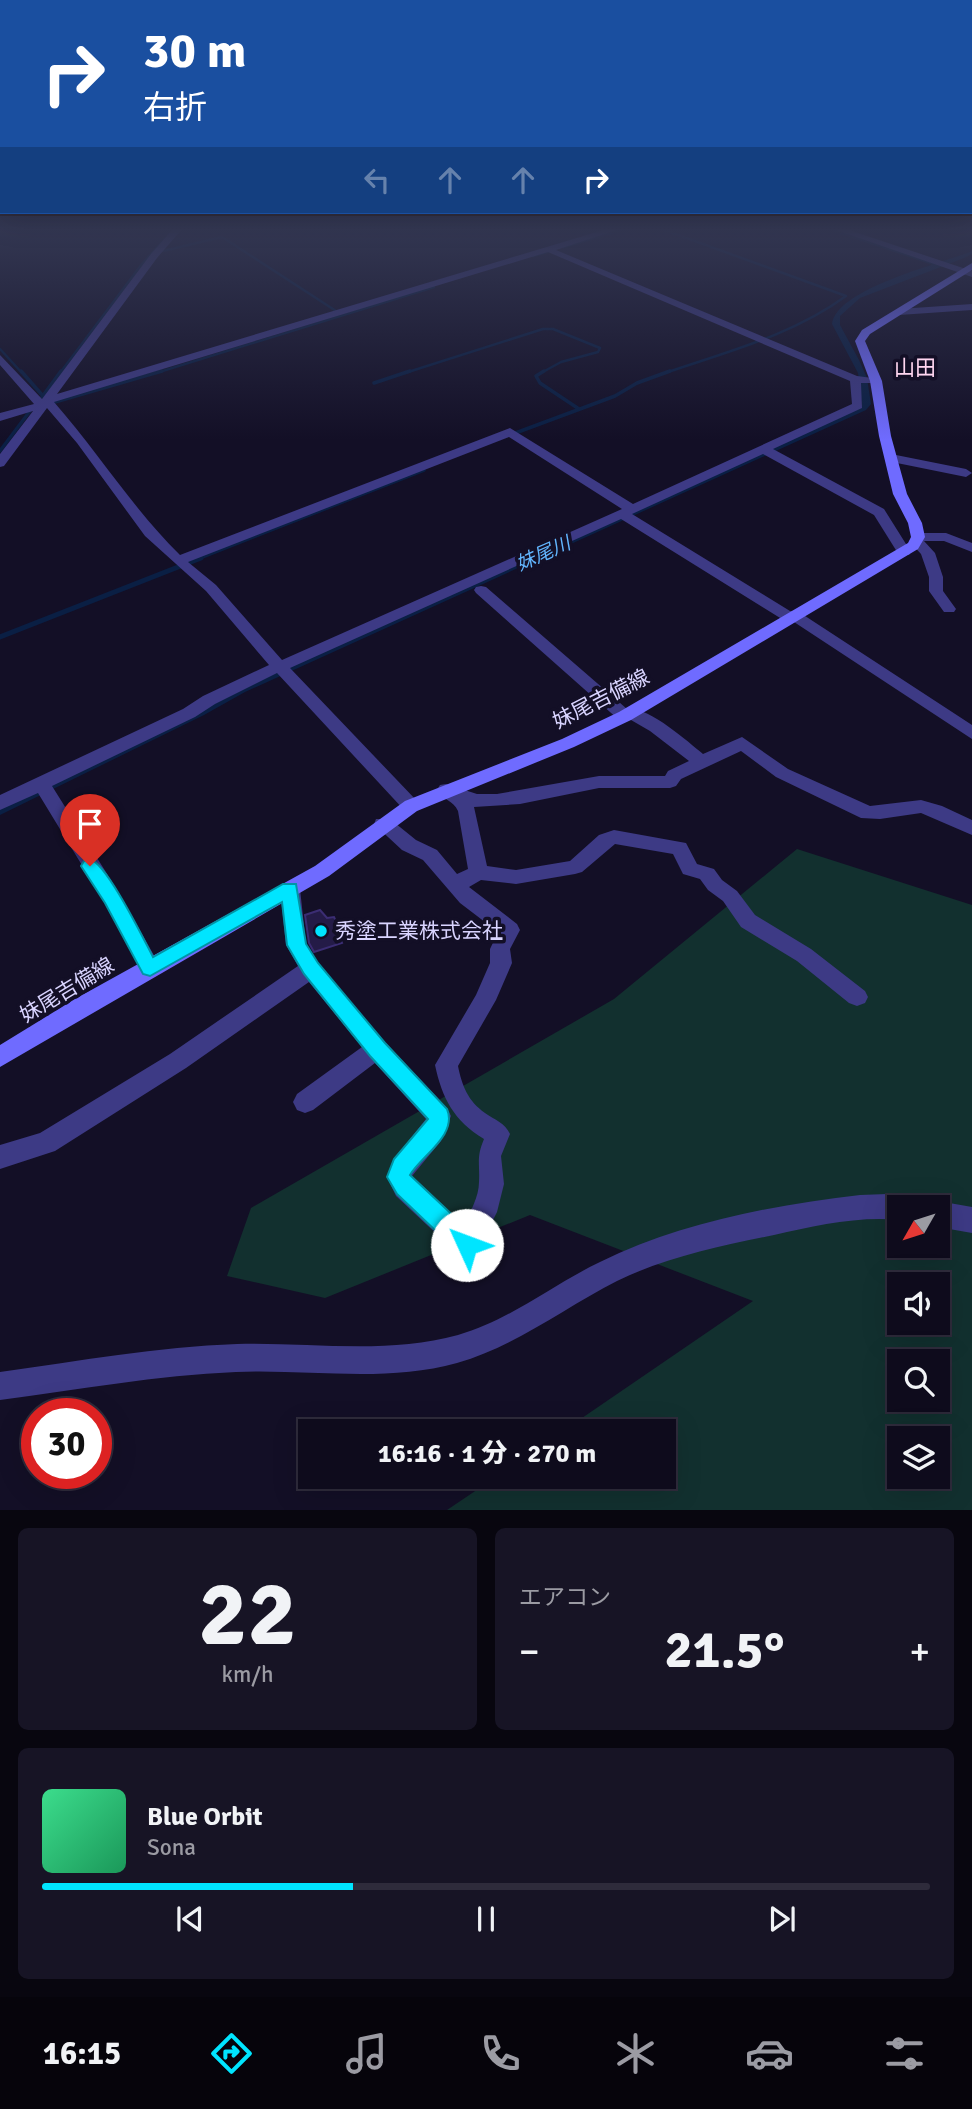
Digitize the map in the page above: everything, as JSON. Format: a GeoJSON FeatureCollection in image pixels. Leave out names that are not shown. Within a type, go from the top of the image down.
{"type":"FeatureCollection","features":[{"type":"Feature","properties":{"kind":"main road"},"geometry":{"type":"LineString","coordinates":[[913,544],[915,523],[900,494],[874,381],[862,349],[862,337],[917,298]]}},
{"type":"Feature","properties":{"kind":"main road","name":"妹尾吉備線"},"geometry":{"type":"LineString","coordinates":[[0,1058],[150,968],[322,871],[411,806],[454,795],[628,715],[913,544]]}},
{"type":"Feature","properties":{"kind":"street"},"geometry":{"type":"LineString","coordinates":[[0,463],[122,298]]}},
{"type":"Feature","properties":{"kind":"street"},"geometry":{"type":"LineString","coordinates":[[0,417],[392,298]]}},
{"type":"Feature","properties":{"kind":"street"},"geometry":{"type":"LineString","coordinates":[[662,298],[856,379],[874,381]]}},
{"type":"Feature","properties":{"kind":"street"},"geometry":{"type":"LineString","coordinates":[[899,312],[972,307]]}},
{"type":"Feature","properties":{"kind":"street"},"geometry":{"type":"LineString","coordinates":[[0,358],[80,440],[141,523],[181,564],[211,588],[282,669],[411,806]]}},
{"type":"Feature","properties":{"kind":"street"},"geometry":{"type":"LineString","coordinates":[[0,803],[45,788],[189,713],[209,699],[282,669],[627,514],[858,406],[856,379]]}},
{"type":"Feature","properties":{"kind":"street"},"geometry":{"type":"LineString","coordinates":[[181,564],[513,433],[627,514],[972,733]]}},
{"type":"Feature","properties":{"kind":"street"},"geometry":{"type":"LineString","coordinates":[[766,450],[879,512],[913,544],[928,553],[936,577],[936,590],[949,609]]}},
{"type":"Feature","properties":{"kind":"street"},"geometry":{"type":"LineString","coordinates":[[891,458],[966,472]]}},
{"type":"Feature","properties":{"kind":"street"},"geometry":{"type":"LineString","coordinates":[[913,544],[946,537],[972,548]]}},
{"type":"Feature","properties":{"kind":"street"},"geometry":{"type":"LineString","coordinates":[[481,590],[628,715],[656,727],[702,762]]}},
{"type":"Feature","properties":{"kind":"street"},"geometry":{"type":"LineString","coordinates":[[454,795],[488,801],[600,782],[670,782],[674,775],[742,743],[782,773],[868,813],[882,814],[915,806],[928,807],[972,828]]}},
{"type":"Feature","properties":{"kind":"street"},"geometry":{"type":"LineString","coordinates":[[45,788],[150,968]]}},
{"type":"Feature","properties":{"kind":"street"},"geometry":{"type":"LineString","coordinates":[[454,795],[467,811],[478,872]]}},
{"type":"Feature","properties":{"kind":"street"},"geometry":{"type":"LineString","coordinates":[[290,889],[296,945],[311,969],[377,1049],[439,1116],[438,1126],[402,1167],[399,1177],[405,1187],[467,1245],[484,1212],[492,1184],[489,1156],[498,1134],[461,1110],[446,1065],[485,1000],[501,963],[500,949],[510,930],[467,898],[430,855],[409,845],[383,824]]}},
{"type":"Feature","properties":{"kind":"street"},"geometry":{"type":"LineString","coordinates":[[455,885],[478,872],[516,877],[576,867],[606,840],[614,837],[679,848],[690,869],[708,874],[715,885],[730,896],[748,921],[784,941],[857,997]]}},
{"type":"Feature","properties":{"kind":"street"},"geometry":{"type":"LineString","coordinates":[[0,1157],[46,1143],[178,1061],[311,969]]}},
{"type":"Feature","properties":{"kind":"street"},"geometry":{"type":"LineString","coordinates":[[304,1102],[377,1049]]}},
{"type":"Feature","properties":{"kind":"street"},"geometry":{"type":"LineString","coordinates":[[0,1386],[211,1359],[384,1359],[417,1357],[458,1349],[498,1334],[631,1261],[733,1230],[842,1209],[887,1206]]}},
{"type":"Feature","properties":{"kind":"street"},"geometry":{"type":"LineString","coordinates":[[950,1216],[972,1220]]}},
{"type":"Feature","properties":{"kind":"green space"},"geometry":{"type":"Polygon","coordinates":[[[797,849],[972,905],[972,1510],[447,1510],[478,1489],[676,1489],[676,1419],[581,1419],[753,1301],[530,1215],[325,1298],[227,1276],[251,1208],[614,999],[797,849]]]}},
{"type":"Feature","properties":{"kind":"water","name":"妹尾川"},"geometry":{"type":"Polygon","coordinates":[[[859,298],[840,316],[840,325],[867,378],[871,404],[866,410],[245,692],[204,715],[0,815],[0,806],[226,694],[862,405],[858,373],[832,324],[838,311],[852,299],[859,298]]]}},
{"type":"Feature","properties":{"kind":"building","name":"秀塗工業株式会社"},"geometry":{"type":"Polygon","coordinates":[[[320,910],[327,918],[334,917],[341,932],[338,934],[342,943],[314,952],[309,943],[305,915],[320,910]]]}},
{"type":"Feature","properties":{"kind":"waterway"},"geometry":{"type":"LineString","coordinates":[[60,373],[116,298]]}},
{"type":"Feature","properties":{"kind":"waterway"},"geometry":{"type":"LineString","coordinates":[[317,298],[336,311]]}},
{"type":"Feature","properties":{"kind":"waterway"},"geometry":{"type":"LineString","coordinates":[[156,373],[397,298]]}},
{"type":"Feature","properties":{"kind":"waterway"},"geometry":{"type":"LineString","coordinates":[[665,373],[782,332],[842,298]]}},
{"type":"Feature","properties":{"kind":"waterway"},"geometry":{"type":"LineString","coordinates":[[405,373],[543,329],[553,329],[600,348],[598,352],[561,362],[541,373]]}},
{"type":"Feature","properties":{"kind":"waterway"},"geometry":{"type":"LineString","coordinates":[[0,349],[22,373]]}},
{"type":"Feature","properties":{"kind":"waterway"},"geometry":{"type":"LineString","coordinates":[[21,371],[43,396]]}},
{"type":"Feature","properties":{"kind":"waterway"},"geometry":{"type":"LineString","coordinates":[[43,396],[61,371]]}},
{"type":"Feature","properties":{"kind":"waterway"},"geometry":{"type":"LineString","coordinates":[[55,402],[162,371]]}},
{"type":"Feature","properties":{"kind":"waterway"},"geometry":{"type":"LineString","coordinates":[[374,383],[410,371]]}},
{"type":"Feature","properties":{"kind":"waterway"},"geometry":{"type":"LineString","coordinates":[[544,371],[536,376],[540,383],[579,409]]}},
{"type":"Feature","properties":{"kind":"waterway"},"geometry":{"type":"LineString","coordinates":[[510,435],[615,396],[637,383],[670,371]]}},
{"type":"Feature","properties":{"kind":"waterway"},"geometry":{"type":"LineString","coordinates":[[0,451],[30,411]]}},
{"type":"Feature","properties":{"kind":"waterway"},"geometry":{"type":"LineString","coordinates":[[197,559],[424,470]]}},
{"type":"Feature","properties":{"kind":"waterway"},"geometry":{"type":"LineString","coordinates":[[0,637],[201,558]]}},
{"type":"Feature","properties":{"kind":"place","name":"秀塗工業株式会社"},"geometry":{"type":"Point","coordinates":[321,931]}},
{"type":"Feature","properties":{"kind":"district","name":"山田"},"geometry":{"type":"Point","coordinates":[915,368]}},
{"type":"Feature","properties":{"kind":"route"},"geometry":{"type":"LineString","coordinates":[[90,866],[112,898],[150,968],[290,889],[296,945],[311,969],[377,1049],[439,1116],[438,1126],[402,1167],[399,1177],[405,1187],[467,1245]]}}]}
